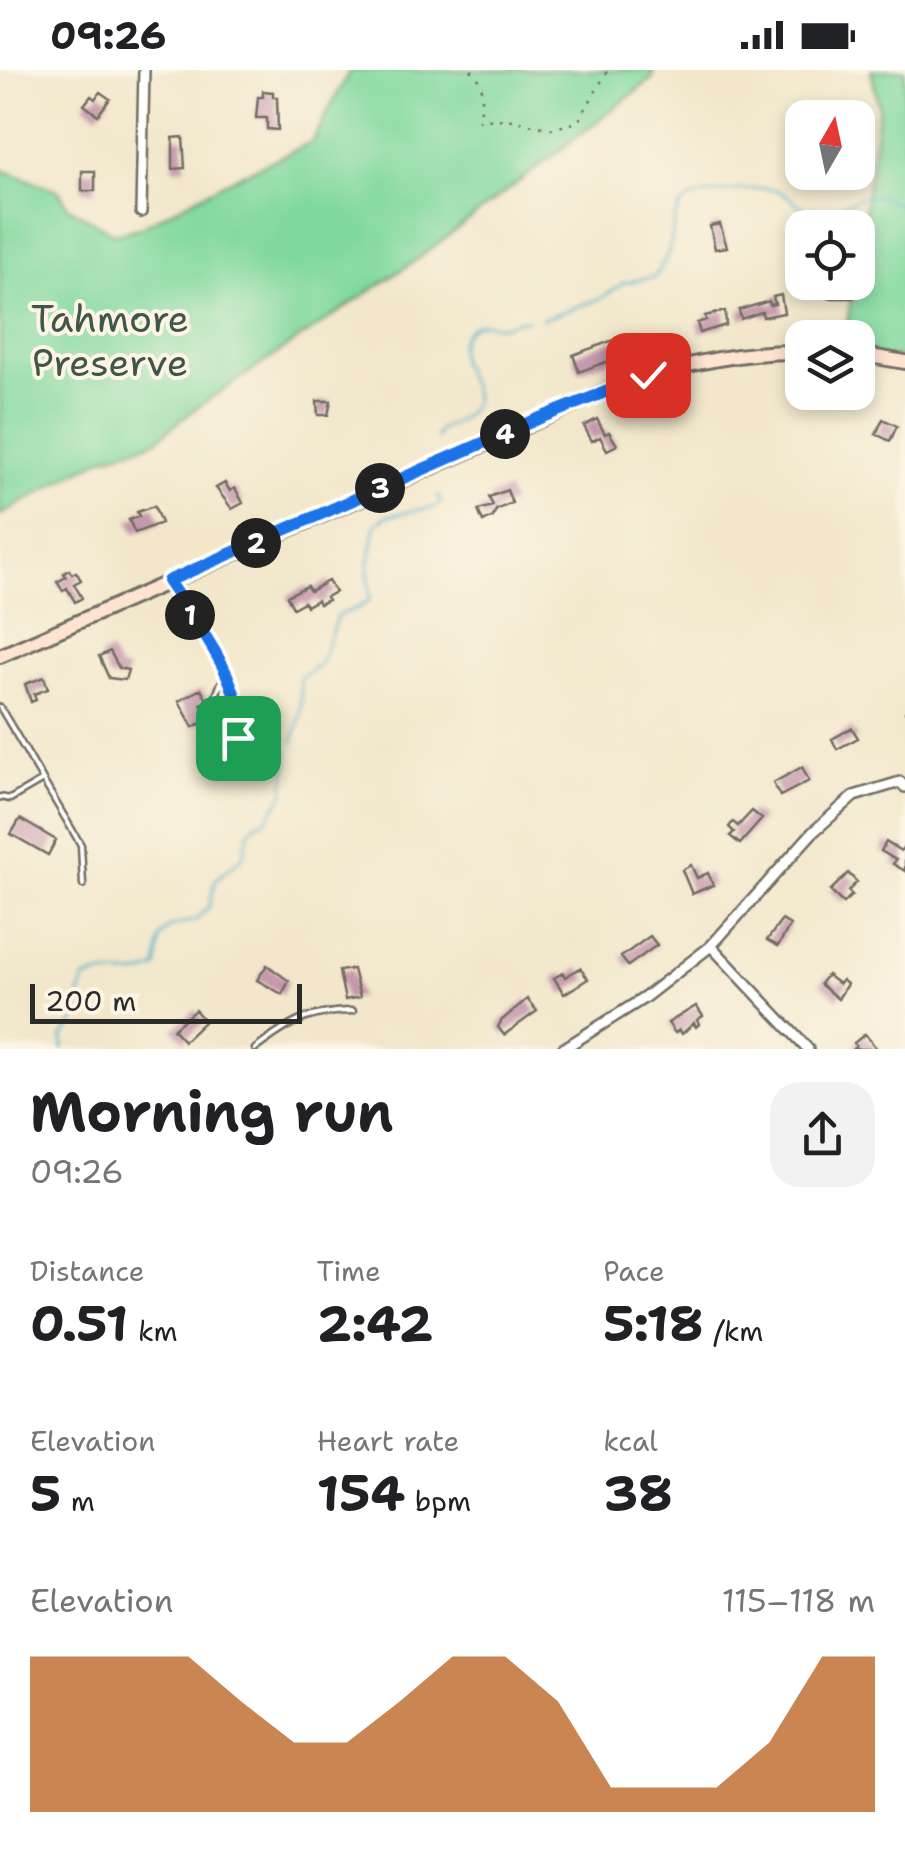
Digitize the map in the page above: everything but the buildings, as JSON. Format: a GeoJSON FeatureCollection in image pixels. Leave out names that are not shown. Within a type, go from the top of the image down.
{"type":"FeatureCollection","features":[{"type":"Feature","properties":{"kind":"main road"},"geometry":{"type":"LineString","coordinates":[[0,656],[615,387],[681,366],[736,355],[785,353]]}},
{"type":"Feature","properties":{"kind":"main road"},"geometry":{"type":"LineString","coordinates":[[875,357],[905,362]]}},
{"type":"Feature","properties":{"kind":"street"},"geometry":{"type":"LineString","coordinates":[[140,212],[144,70]]}},
{"type":"Feature","properties":{"kind":"street"},"geometry":{"type":"LineString","coordinates":[[563,1049],[644,998],[710,946],[812,832],[854,796],[902,785]]}},
{"type":"Feature","properties":{"kind":"street"},"geometry":{"type":"LineString","coordinates":[[710,946],[808,1049]]}},
{"type":"Feature","properties":{"kind":"lane"},"geometry":{"type":"LineString","coordinates":[[168,581],[236,692],[238,738],[228,740],[214,728],[212,717],[212,700],[225,675]]}},
{"type":"Feature","properties":{"kind":"lane"},"geometry":{"type":"LineString","coordinates":[[0,707],[81,845],[83,884]]}},
{"type":"Feature","properties":{"kind":"lane"},"geometry":{"type":"LineString","coordinates":[[0,797],[10,799],[41,782]]}},
{"type":"Feature","properties":{"kind":"lane"},"geometry":{"type":"LineString","coordinates":[[255,1049],[298,1019],[316,1013],[352,1011]]}},
{"type":"Feature","properties":{"kind":"path"},"geometry":{"type":"LineString","coordinates":[[471,70],[484,94],[479,120],[506,119],[551,130],[578,122],[608,70]]}},
{"type":"Feature","properties":{"kind":"green space","name":"Tahmore Preserve"},"geometry":{"type":"Polygon","coordinates":[[[350,70],[653,70],[652,79],[422,256],[195,409],[154,442],[102,458],[0,515],[0,169],[59,191],[68,207],[115,234],[139,228],[312,142],[350,70]]]}},
{"type":"Feature","properties":{"kind":"green space"},"geometry":{"type":"Polygon","coordinates":[[[871,70],[905,70],[905,359],[875,355],[875,320],[848,320],[851,300],[875,300],[875,210],[864,210],[867,190],[875,190],[879,107],[871,70]]]}},
{"type":"Feature","properties":{"kind":"waterway"},"geometry":{"type":"LineString","coordinates":[[542,319],[602,298],[623,283],[655,277],[668,254],[678,211],[694,198],[771,189],[811,211],[828,211],[869,196],[882,197],[905,208]]}},
{"type":"Feature","properties":{"kind":"waterway"},"geometry":{"type":"LineString","coordinates":[[436,438],[440,429],[472,407],[474,396],[459,349],[466,333],[480,323],[498,326],[528,320]]}},
{"type":"Feature","properties":{"kind":"waterway"},"geometry":{"type":"LineString","coordinates":[[293,742],[301,713],[300,678],[321,663],[337,616],[370,599],[368,568],[376,524],[387,516],[435,507],[441,504],[438,495]]}},
{"type":"Feature","properties":{"kind":"waterway"},"geometry":{"type":"LineString","coordinates":[[63,1049],[63,1036],[73,1024],[84,980],[101,975],[139,974],[157,967],[160,938],[168,928],[197,919],[209,907],[216,879],[243,857],[249,833],[255,824],[267,819],[284,794],[288,752]]}},
{"type":"Feature","properties":{"kind":"route"},"geometry":{"type":"LineString","coordinates":[[238,738],[236,692],[168,581],[540,418],[648,375]]}}]}
